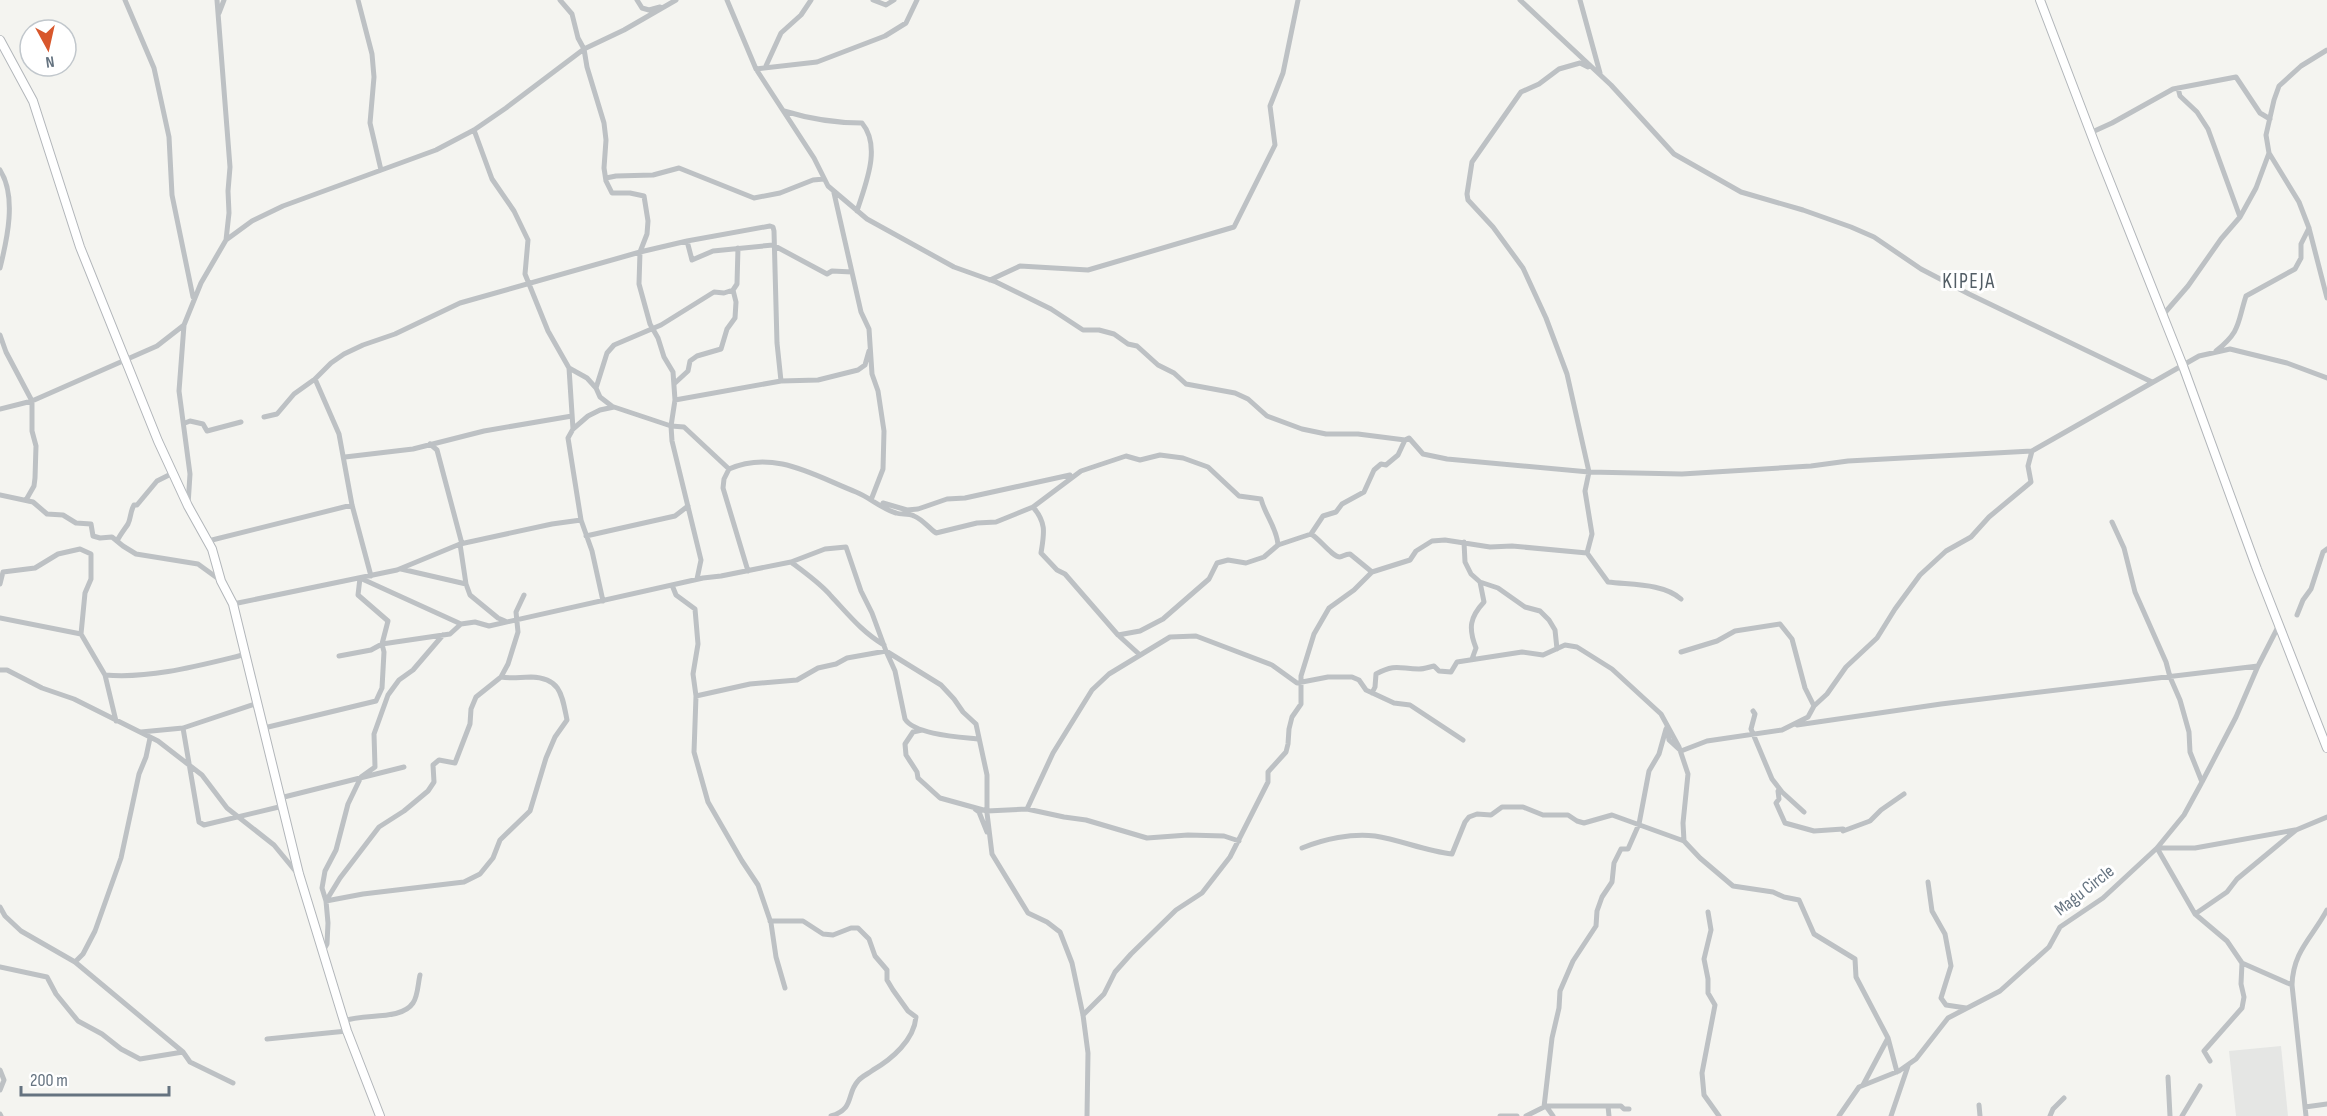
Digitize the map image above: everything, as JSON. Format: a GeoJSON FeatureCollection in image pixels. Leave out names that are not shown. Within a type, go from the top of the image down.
{"type":"FeatureCollection","features":[{"type":"Feature","properties":{"kind":"street"},"geometry":{"type":"LineString","coordinates":[[125,0],[154,68],[169,137],[172,195],[194,299]]}},
{"type":"Feature","properties":{"kind":"street"},"geometry":{"type":"LineString","coordinates":[[188,506],[190,474],[179,391],[184,326],[201,283],[226,240],[230,213],[228,190],[230,167],[217,0]]}},
{"type":"Feature","properties":{"kind":"street"},"geometry":{"type":"LineString","coordinates":[[218,15],[224,0]]}},
{"type":"Feature","properties":{"kind":"street"},"geometry":{"type":"LineString","coordinates":[[358,0],[372,54],[374,77],[370,123],[381,170]]}},
{"type":"Feature","properties":{"kind":"street"},"geometry":{"type":"LineString","coordinates":[[560,0],[572,14],[604,123],[606,178],[612,193],[644,196],[648,221],[647,234],[640,252],[639,284],[653,329],[664,357],[673,372],[675,382],[672,441],[701,560],[697,579]]}},
{"type":"Feature","properties":{"kind":"street"},"geometry":{"type":"LineString","coordinates":[[637,0],[642,8],[649,10],[667,5]]}},
{"type":"Feature","properties":{"kind":"street"},"geometry":{"type":"LineString","coordinates":[[226,240],[252,221],[283,206],[436,150],[474,130],[535,88],[584,49],[624,30],[676,0]]}},
{"type":"Feature","properties":{"kind":"street"},"geometry":{"type":"LineString","coordinates":[[727,0],[756,69],[814,158],[828,186],[867,219],[925,253],[954,267],[990,280],[1050,309],[1083,330],[1099,330],[1114,334],[1128,344],[1137,346],[1158,365],[1174,373],[1186,384],[1235,393],[1248,399],[1267,416],[1285,424],[1326,434],[1358,434],[1405,440],[1409,438],[1423,454],[1447,459],[1589,472],[1682,474],[1811,466],[1848,460],[2032,451],[2199,356],[2230,349],[2287,363],[2327,378]]}},
{"type":"Feature","properties":{"kind":"street"},"geometry":{"type":"LineString","coordinates":[[765,68],[781,33],[801,15],[811,0]]}},
{"type":"Feature","properties":{"kind":"street"},"geometry":{"type":"LineString","coordinates":[[873,0],[886,5],[894,0]]}},
{"type":"Feature","properties":{"kind":"street"},"geometry":{"type":"LineString","coordinates":[[756,69],[817,62],[885,36],[906,23],[917,0]]}},
{"type":"Feature","properties":{"kind":"street"},"geometry":{"type":"LineString","coordinates":[[990,280],[1020,266],[1088,270],[1234,227],[1275,145],[1270,106],[1283,73],[1298,0]]}},
{"type":"Feature","properties":{"kind":"street"},"geometry":{"type":"LineString","coordinates":[[1520,0],[1594,70],[1674,154],[1741,192],[1803,210],[1874,237],[1921,269],[1959,289],[2152,382]]}},
{"type":"Feature","properties":{"kind":"street"},"geometry":{"type":"LineString","coordinates":[[1580,0],[1599,71],[1605,81]]}},
{"type":"Feature","properties":{"kind":"street"},"geometry":{"type":"LineString","coordinates":[[2040,0],[2090,133],[2183,366],[2257,569],[2327,748]]}},
{"type":"Feature","properties":{"kind":"street"},"geometry":{"type":"LineString","coordinates":[[0,40],[33,101],[80,248],[158,441],[188,506],[208,541],[221,581],[233,604],[247,654],[298,874],[347,1031],[380,1116]]}},
{"type":"Feature","properties":{"kind":"street"},"geometry":{"type":"LineString","coordinates":[[2327,50],[2301,66],[2280,86],[2274,99],[2266,135],[2269,153],[2299,202],[2309,228],[2327,298]]}},
{"type":"Feature","properties":{"kind":"street"},"geometry":{"type":"LineString","coordinates":[[1587,553],[1592,534],[1585,491],[1589,472],[1567,374],[1546,318],[1519,261],[1485,217],[1468,201],[1467,194],[1472,162],[1521,92],[1539,84],[1559,69],[1580,63],[1594,70]]}},
{"type":"Feature","properties":{"kind":"street"},"geometry":{"type":"LineString","coordinates":[[2090,133],[2178,88],[2236,77],[2260,113],[2270,120]]}},
{"type":"Feature","properties":{"kind":"street"},"geometry":{"type":"LineString","coordinates":[[2178,88],[2180,96],[2196,112],[2208,129],[2240,217]]}},
{"type":"Feature","properties":{"kind":"street"},"geometry":{"type":"LineString","coordinates":[[784,111],[813,120],[862,123],[869,132],[871,167],[857,211]]}},
{"type":"Feature","properties":{"kind":"street"},"geometry":{"type":"LineString","coordinates":[[474,130],[492,179],[514,211],[528,240],[525,274],[548,331],[569,368],[573,429]]}},
{"type":"Feature","properties":{"kind":"street"},"geometry":{"type":"LineString","coordinates":[[2162,316],[2188,286],[2221,239],[2240,217],[2261,177],[2269,153]]}},
{"type":"Feature","properties":{"kind":"street"},"geometry":{"type":"LineString","coordinates":[[606,178],[653,176],[679,168],[754,198],[780,193],[813,180],[824,179]]}},
{"type":"Feature","properties":{"kind":"street"},"geometry":{"type":"LineString","coordinates":[[0,170],[7,181],[8,209],[5,249],[0,268]]}},
{"type":"Feature","properties":{"kind":"street"},"geometry":{"type":"LineString","coordinates":[[834,191],[861,312],[869,329],[872,374],[882,411],[883,469],[870,500]]}},
{"type":"Feature","properties":{"kind":"street"},"geometry":{"type":"LineString","coordinates":[[264,417],[277,414],[294,394],[307,383],[315,380],[330,363],[363,345],[394,334],[460,303],[640,252],[770,226],[774,231],[777,343],[781,381]]}},
{"type":"Feature","properties":{"kind":"street"},"geometry":{"type":"LineString","coordinates":[[2214,353],[2228,341],[2239,326],[2246,296],[2295,269],[2301,258],[2301,244],[2309,228]]}},
{"type":"Feature","properties":{"kind":"street"},"geometry":{"type":"LineString","coordinates":[[687,241],[690,258],[694,261],[713,251],[773,245],[827,274],[832,271],[852,272]]}},
{"type":"Feature","properties":{"kind":"street"},"geometry":{"type":"LineString","coordinates":[[596,388],[607,353],[614,345],[653,329],[714,292],[724,293],[733,290],[737,284],[738,248]]}},
{"type":"Feature","properties":{"kind":"street"},"geometry":{"type":"LineString","coordinates":[[675,382],[688,371],[690,361],[697,356],[721,349],[727,329],[735,318],[736,302],[733,290]]}},
{"type":"Feature","properties":{"kind":"street"},"geometry":{"type":"LineString","coordinates":[[0,409],[32,400],[126,360],[157,346],[184,326]]}},
{"type":"Feature","properties":{"kind":"street"},"geometry":{"type":"LineString","coordinates":[[0,335],[6,352],[32,400],[36,471],[34,486],[27,500]]}},
{"type":"Feature","properties":{"kind":"street"},"geometry":{"type":"LineString","coordinates":[[675,400],[781,381],[818,380],[858,370],[865,365],[870,350]]}},
{"type":"Feature","properties":{"kind":"street"},"geometry":{"type":"LineString","coordinates":[[569,368],[587,378],[600,397],[614,408],[672,426],[684,427],[729,469]]}},
{"type":"Feature","properties":{"kind":"street"},"geometry":{"type":"LineString","coordinates":[[315,380],[339,434],[352,505],[371,576]]}},
{"type":"Feature","properties":{"kind":"street"},"geometry":{"type":"LineString","coordinates":[[603,601],[581,520],[568,438],[573,429],[588,416],[600,410],[614,408]]}},
{"type":"Feature","properties":{"kind":"street"},"geometry":{"type":"LineString","coordinates":[[345,457],[412,449],[484,431],[572,416]]}},
{"type":"Feature","properties":{"kind":"street"},"geometry":{"type":"LineString","coordinates":[[185,423],[190,421],[203,424],[209,431],[214,427],[241,422]]}},
{"type":"Feature","properties":{"kind":"street"},"geometry":{"type":"LineString","coordinates":[[1118,635],[1140,631],[1181,605],[1209,579],[1217,563],[1228,560],[1246,563],[1264,556],[1278,545],[1311,534],[1323,516],[1336,512],[1342,504],[1364,492],[1374,470],[1381,464],[1386,465],[1398,455],[1405,440]]}},
{"type":"Feature","properties":{"kind":"street"},"geometry":{"type":"LineString","coordinates":[[430,444],[437,450],[461,544],[466,584],[470,595],[498,618],[507,622]]}},
{"type":"Feature","properties":{"kind":"street"},"geometry":{"type":"LineString","coordinates":[[1681,751],[1707,741],[1782,730],[1808,717],[1846,667],[1877,638],[1920,575],[1946,551],[1971,537],[1989,517],[2031,482],[2028,466],[2032,451]]}},
{"type":"Feature","properties":{"kind":"street"},"geometry":{"type":"LineString","coordinates":[[870,500],[907,510],[918,509],[947,499],[965,498],[1076,474],[1109,460],[1126,456],[1140,460],[1160,455],[1183,458],[1208,467],[1239,496],[1261,499],[1264,512],[1278,534],[1278,545]]}},
{"type":"Feature","properties":{"kind":"street"},"geometry":{"type":"LineString","coordinates":[[748,571],[723,488],[729,469],[753,462],[783,463],[821,475],[897,514],[916,516],[936,533],[977,523],[996,522],[1033,507],[1076,474]]}},
{"type":"Feature","properties":{"kind":"street"},"geometry":{"type":"LineString","coordinates":[[117,541],[128,523],[129,513],[134,505],[137,505],[157,481],[173,473]]}},
{"type":"Feature","properties":{"kind":"street"},"geometry":{"type":"LineString","coordinates":[[0,495],[27,500],[42,508],[47,514],[63,516],[76,523],[91,524],[93,536],[112,537],[136,554],[198,564],[221,581]]}},
{"type":"Feature","properties":{"kind":"street"},"geometry":{"type":"LineString","coordinates":[[208,541],[352,505]]}},
{"type":"Feature","properties":{"kind":"street"},"geometry":{"type":"LineString","coordinates":[[586,536],[675,516],[688,506]]}},
{"type":"Feature","properties":{"kind":"street"},"geometry":{"type":"LineString","coordinates":[[1033,507],[1040,514],[1046,535],[1041,553],[1072,582],[1118,635],[1140,655]]}},
{"type":"Feature","properties":{"kind":"street"},"geometry":{"type":"LineString","coordinates":[[233,604],[400,569],[461,544],[581,520]]}},
{"type":"Feature","properties":{"kind":"street"},"geometry":{"type":"LineString","coordinates":[[2112,522],[2124,548],[2135,592],[2180,700],[2189,732],[2192,759],[2202,782]]}},
{"type":"Feature","properties":{"kind":"street"},"geometry":{"type":"LineString","coordinates":[[1311,534],[1319,538],[1334,555],[1339,557],[1350,554],[1372,572]]}},
{"type":"Feature","properties":{"kind":"street"},"geometry":{"type":"LineString","coordinates":[[1083,1015],[1104,994],[1116,972],[1131,954],[1176,910],[1202,893],[1230,857],[1268,782],[1268,772],[1286,752],[1292,717],[1302,699],[1305,657],[1314,634],[1329,609],[1354,590],[1372,572],[1410,560],[1416,551],[1432,541],[1464,542],[1490,547],[1512,546],[1587,553],[1608,582],[1669,591],[1681,598]]}},
{"type":"Feature","properties":{"kind":"street"},"geometry":{"type":"LineString","coordinates":[[1464,542],[1465,562],[1471,574],[1480,582],[1498,588],[1525,607],[1540,611],[1555,630],[1557,649]]}},
{"type":"Feature","properties":{"kind":"street"},"geometry":{"type":"LineString","coordinates":[[360,578],[461,624],[475,622],[489,626],[697,579],[791,562],[825,549],[846,546],[861,591],[895,671],[905,719],[909,725],[922,730],[979,739]]}},
{"type":"Feature","properties":{"kind":"street"},"geometry":{"type":"LineString","coordinates":[[0,584],[3,572],[35,568],[58,554],[80,549],[91,554],[91,579],[85,594],[81,634],[105,675],[116,720]]}},
{"type":"Feature","properties":{"kind":"street"},"geometry":{"type":"LineString","coordinates":[[2297,615],[2303,600],[2311,589],[2323,552],[2327,549]]}},
{"type":"Feature","properties":{"kind":"street"},"geometry":{"type":"LineString","coordinates":[[791,562],[831,596],[847,616],[869,636],[941,685],[976,724],[987,775],[988,837]]}},
{"type":"Feature","properties":{"kind":"street"},"geometry":{"type":"LineString","coordinates":[[400,569],[466,584]]}},
{"type":"Feature","properties":{"kind":"street"},"geometry":{"type":"LineString","coordinates":[[264,728],[376,700],[382,688],[384,652],[382,644],[388,621],[358,595],[360,578]]}},
{"type":"Feature","properties":{"kind":"street"},"geometry":{"type":"LineString","coordinates":[[1470,660],[1476,648],[1472,637],[1474,610],[1484,602],[1480,582]]}},
{"type":"Feature","properties":{"kind":"street"},"geometry":{"type":"LineString","coordinates":[[672,585],[676,595],[695,609],[698,644],[693,674],[696,696],[694,752],[708,802],[741,861],[758,885],[770,921],[785,988]]}},
{"type":"Feature","properties":{"kind":"street"},"geometry":{"type":"LineString","coordinates":[[326,901],[340,878],[379,827],[429,791],[434,782],[433,765],[439,760],[455,763],[470,724],[471,709],[476,697],[501,676],[508,664],[518,632],[516,612],[524,595]]}},
{"type":"Feature","properties":{"kind":"street"},"geometry":{"type":"LineString","coordinates":[[0,618],[81,634]]}},
{"type":"Feature","properties":{"kind":"street"},"geometry":{"type":"LineString","coordinates":[[339,656],[371,650],[382,644],[450,634],[461,624]]}},
{"type":"Feature","properties":{"kind":"street"},"geometry":{"type":"LineString","coordinates":[[1681,652],[1717,641],[1735,631],[1780,624],[1792,639],[1805,687],[1815,706]]}},
{"type":"Feature","properties":{"kind":"street","name":"Magu Circle"},"geometry":{"type":"LineString","coordinates":[[1863,1085],[1897,1072],[1917,1059],[1948,1018],[2000,991],[2049,947],[2060,927],[2103,898],[2157,848],[2184,815],[2202,782],[2236,717],[2279,624]]}},
{"type":"Feature","properties":{"kind":"street"},"geometry":{"type":"LineString","coordinates":[[322,953],[327,944],[326,901],[322,888],[325,871],[336,850],[348,804],[361,777],[375,767],[374,734],[388,695],[399,680],[413,670],[443,635]]}},
{"type":"Feature","properties":{"kind":"street"},"geometry":{"type":"LineString","coordinates":[[1027,808],[1053,753],[1092,690],[1109,674],[1170,637],[1196,636],[1272,665],[1297,683],[1328,677],[1352,677],[1359,680],[1366,690],[1394,703],[1410,705],[1463,740]]}},
{"type":"Feature","properties":{"kind":"street"},"geometry":{"type":"LineString","coordinates":[[1372,693],[1376,674],[1400,666],[1419,669],[1434,666],[1439,671],[1451,672],[1457,662],[1522,652],[1543,655],[1565,645],[1577,647],[1612,669],[1661,714],[1681,751],[1688,774],[1683,823],[1684,841]]}},
{"type":"Feature","properties":{"kind":"street"},"geometry":{"type":"LineString","coordinates":[[696,696],[750,684],[797,680],[818,668],[885,648]]}},
{"type":"Feature","properties":{"kind":"street"},"geometry":{"type":"LineString","coordinates":[[105,675],[128,677],[195,666],[247,654]]}},
{"type":"Feature","properties":{"kind":"street"},"geometry":{"type":"LineString","coordinates":[[1792,726],[1941,704],[2258,666]]}},
{"type":"Feature","properties":{"kind":"street"},"geometry":{"type":"LineString","coordinates":[[0,670],[7,670],[42,688],[74,699],[158,741],[202,775],[227,808],[274,845],[298,874]]}},
{"type":"Feature","properties":{"kind":"street"},"geometry":{"type":"LineString","coordinates":[[326,901],[363,894],[405,891],[464,882],[480,874],[493,858],[500,840],[530,811],[546,758],[555,737],[567,720],[566,713],[560,691],[552,681],[532,677],[513,679],[501,676]]}},
{"type":"Feature","properties":{"kind":"street"},"geometry":{"type":"LineString","coordinates":[[137,732],[161,732],[183,728],[258,703]]}},
{"type":"Feature","properties":{"kind":"street"},"geometry":{"type":"LineString","coordinates":[[1753,711],[1755,714],[1751,725],[1753,734],[1772,778],[1782,792],[1804,812]]}},
{"type":"Feature","properties":{"kind":"street"},"geometry":{"type":"LineString","coordinates":[[1553,1116],[1545,1106],[1560,991],[1573,961],[1596,926],[1597,911],[1602,897],[1612,882],[1617,853],[1621,849],[1628,849],[1639,824],[1649,771],[1659,754],[1667,725]]}},
{"type":"Feature","properties":{"kind":"street"},"geometry":{"type":"LineString","coordinates":[[183,728],[199,822],[204,825],[239,817],[361,777],[404,767]]}},
{"type":"Feature","properties":{"kind":"street"},"geometry":{"type":"LineString","coordinates":[[922,730],[913,732],[905,744],[906,754],[918,778],[940,798],[987,812],[1027,808],[1086,820],[1147,838],[1188,835],[1224,836],[1239,841]]}},
{"type":"Feature","properties":{"kind":"street"},"geometry":{"type":"LineString","coordinates":[[75,962],[83,954],[95,932],[122,858],[139,774],[150,738]]}},
{"type":"Feature","properties":{"kind":"street"},"geometry":{"type":"LineString","coordinates":[[1782,792],[1778,791],[1779,799],[1776,803],[1785,823],[1814,831],[1843,830],[1870,821],[1904,794]]}},
{"type":"Feature","properties":{"kind":"street"},"geometry":{"type":"LineString","coordinates":[[1302,848],[1338,838],[1368,836],[1406,843],[1418,849],[1452,854],[1464,822],[1469,817],[1477,814],[1491,814],[1502,807],[1523,807],[1543,815],[1568,815],[1584,823],[1612,815],[1639,824],[1684,841],[1733,886],[1773,892],[1799,900],[1814,934],[1855,959],[1856,977],[1887,1038],[1897,1072]]}},
{"type":"Feature","properties":{"kind":"street"},"geometry":{"type":"LineString","coordinates":[[975,808],[979,812],[992,854],[1028,913],[1047,922],[1060,932],[1072,963],[1088,1053],[1087,1116]]}},
{"type":"Feature","properties":{"kind":"street"},"geometry":{"type":"LineString","coordinates":[[2195,914],[2227,892],[2237,879],[2296,830],[2327,817]]}},
{"type":"Feature","properties":{"kind":"street"},"geometry":{"type":"LineString","coordinates":[[2292,985],[2242,963],[2226,941],[2195,914],[2157,848],[2195,848],[2296,830]]}},
{"type":"Feature","properties":{"kind":"street"},"geometry":{"type":"LineString","coordinates":[[1928,882],[1932,911],[1945,934],[1951,966],[1941,998],[1946,1005],[1967,1008]]}},
{"type":"Feature","properties":{"kind":"street"},"geometry":{"type":"LineString","coordinates":[[0,907],[5,916],[21,931],[75,962],[183,1052],[190,1062],[233,1083]]}},
{"type":"Feature","properties":{"kind":"street"},"geometry":{"type":"LineString","coordinates":[[2306,1116],[2292,969],[2296,957],[2318,927],[2327,910]]}},
{"type":"Feature","properties":{"kind":"street"},"geometry":{"type":"LineString","coordinates":[[1708,912],[1711,930],[1704,959],[1708,993],[1715,1005],[1702,1073],[1704,1095],[1719,1116]]}},
{"type":"Feature","properties":{"kind":"street"},"geometry":{"type":"LineString","coordinates":[[770,921],[803,921],[823,934],[858,928],[869,939],[875,956],[887,970],[888,980],[893,990],[908,1011],[916,1017],[916,1023],[901,1048],[858,1080],[842,1112],[838,1116],[831,1116]]}},
{"type":"Feature","properties":{"kind":"street"},"geometry":{"type":"LineString","coordinates":[[2210,1061],[2204,1052],[2242,1008],[2244,997],[2241,984],[2242,963]]}},
{"type":"Feature","properties":{"kind":"street"},"geometry":{"type":"LineString","coordinates":[[0,967],[47,977],[56,994],[78,1021],[140,1059],[183,1052]]}},
{"type":"Feature","properties":{"kind":"street"},"geometry":{"type":"LineString","coordinates":[[344,1021],[354,1017],[395,1014],[406,1010],[414,1002],[420,975]]}},
{"type":"Feature","properties":{"kind":"street"},"geometry":{"type":"LineString","coordinates":[[267,1038],[347,1031]]}},
{"type":"Feature","properties":{"kind":"street"},"geometry":{"type":"LineString","coordinates":[[1839,1116],[1859,1087],[1863,1085],[1887,1038]]}},
{"type":"Feature","properties":{"kind":"street"},"geometry":{"type":"LineString","coordinates":[[1891,1116],[1908,1065]]}},
{"type":"Feature","properties":{"kind":"street"},"geometry":{"type":"LineString","coordinates":[[0,1070],[4,1080],[0,1090]]}},
{"type":"Feature","properties":{"kind":"street"},"geometry":{"type":"LineString","coordinates":[[2168,1077],[2170,1116]]}},
{"type":"Feature","properties":{"kind":"street"},"geometry":{"type":"LineString","coordinates":[[2182,1116],[2200,1086]]}},
{"type":"Feature","properties":{"kind":"street"},"geometry":{"type":"LineString","coordinates":[[2050,1116],[2052,1109],[2064,1098]]}},
{"type":"Feature","properties":{"kind":"street"},"geometry":{"type":"LineString","coordinates":[[2305,1107],[2327,1104]]}},
{"type":"Feature","properties":{"kind":"street"},"geometry":{"type":"LineString","coordinates":[[1979,1105],[1980,1116]]}},
{"type":"Feature","properties":{"kind":"street"},"geometry":{"type":"LineString","coordinates":[[1526,1116],[1545,1106],[1621,1106],[1629,1109]]}},
{"type":"Feature","properties":{"kind":"street"},"geometry":{"type":"LineString","coordinates":[[1608,1106],[1609,1116]]}},
{"type":"Feature","properties":{"kind":"street"},"geometry":{"type":"LineString","coordinates":[[1500,1116],[1517,1116]]}},
{"type":"Feature","properties":{"kind":"shaded area"},"geometry":{"type":"Polygon","coordinates":[[[2281,1046],[2288,1116],[2236,1116],[2229,1051],[2281,1046]]]}},
{"type":"Feature","properties":{"kind":"district","name":"KIPEJA"},"geometry":{"type":"Point","coordinates":[1969,281]}}]}
